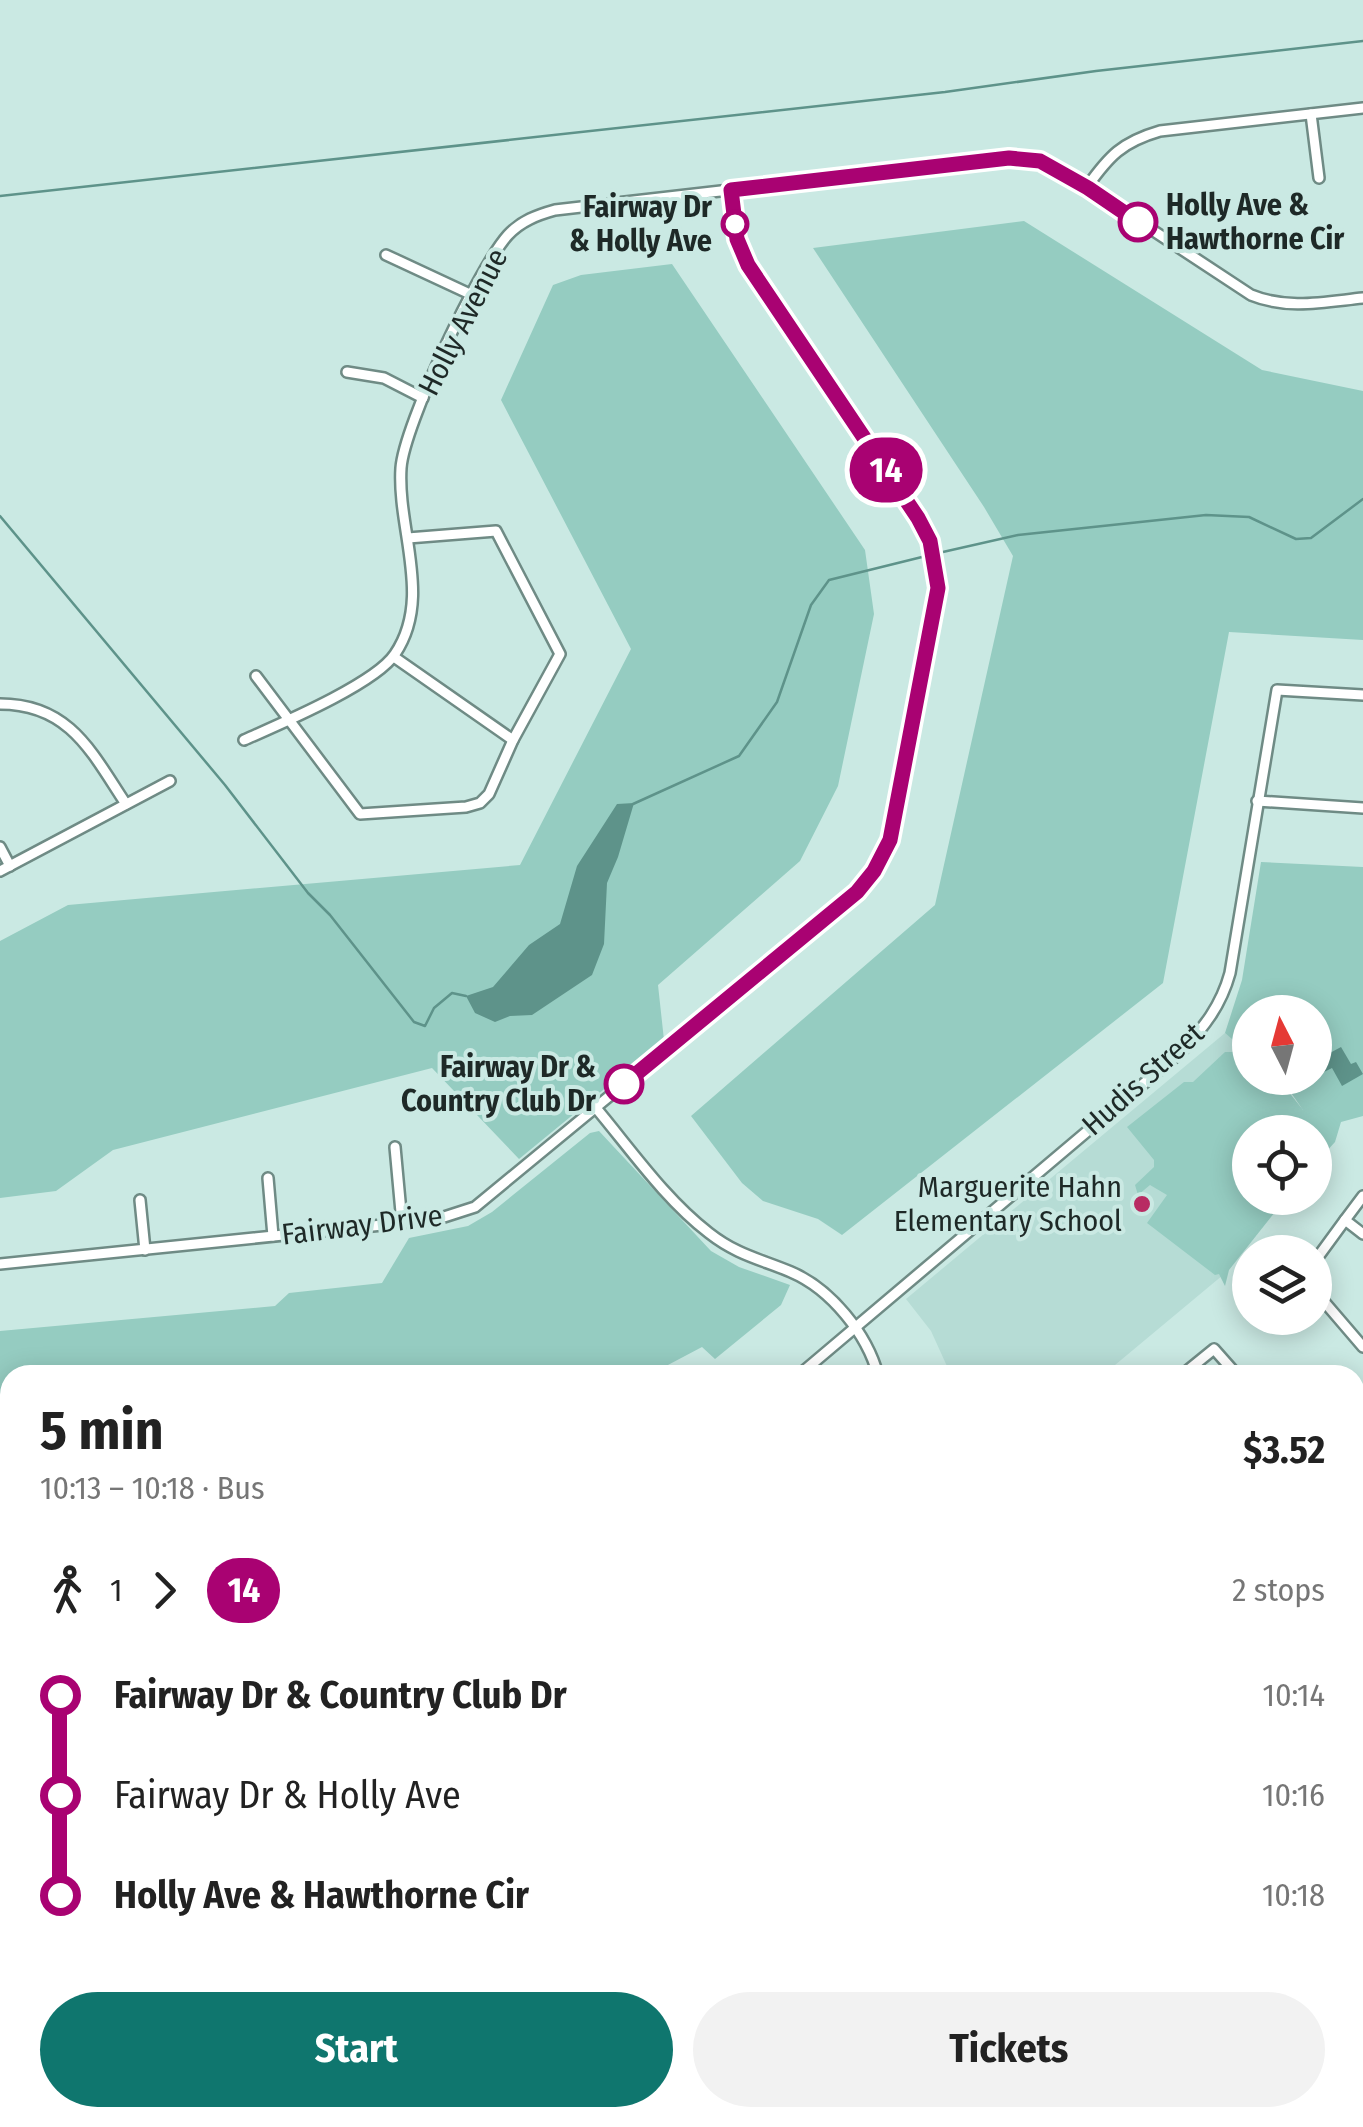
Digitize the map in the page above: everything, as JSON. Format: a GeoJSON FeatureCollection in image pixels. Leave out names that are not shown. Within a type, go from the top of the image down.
{"type":"FeatureCollection","features":[{"type":"Feature","properties":{"kind":"street"},"geometry":{"type":"LineString","coordinates":[[1088,188],[1115,151],[1135,138],[1160,131],[1363,108]]}},
{"type":"Feature","properties":{"kind":"street"},"geometry":{"type":"LineString","coordinates":[[1311,114],[1319,178]]}},
{"type":"Feature","properties":{"kind":"street","name":"Holly Avenue"},"geometry":{"type":"LineString","coordinates":[[394,657],[411,624],[414,598],[401,471],[404,446],[472,296],[505,238],[518,225],[536,216],[554,210],[1009,158],[1040,161],[1251,295],[1273,304],[1296,305],[1363,298]]}},
{"type":"Feature","properties":{"kind":"street","name":"Fairway Drive"},"geometry":{"type":"LineString","coordinates":[[0,1264],[402,1224],[444,1218],[476,1207],[857,892],[874,871],[890,840],[934,614],[936,564],[918,518],[748,265],[737,239],[731,190]]}},
{"type":"Feature","properties":{"kind":"street"},"geometry":{"type":"LineString","coordinates":[[386,255],[472,296]]}},
{"type":"Feature","properties":{"kind":"street"},"geometry":{"type":"LineString","coordinates":[[347,372],[384,378],[423,398]]}},
{"type":"Feature","properties":{"kind":"street"},"geometry":{"type":"LineString","coordinates":[[256,676],[360,814],[480,804],[489,794],[513,740],[560,654],[496,531],[408,538]]}},
{"type":"Feature","properties":{"kind":"street"},"geometry":{"type":"LineString","coordinates":[[244,740],[361,681],[394,657],[513,740]]}},
{"type":"Feature","properties":{"kind":"street","name":"Hudis Street"},"geometry":{"type":"LineString","coordinates":[[811,1365],[1181,1052],[1208,1020],[1225,992],[1230,974],[1277,690],[1363,695]]}},
{"type":"Feature","properties":{"kind":"street"},"geometry":{"type":"LineString","coordinates":[[0,704],[23,704],[59,718],[75,731],[126,804]]}},
{"type":"Feature","properties":{"kind":"street"},"geometry":{"type":"LineString","coordinates":[[0,847],[5,869],[170,781]]}},
{"type":"Feature","properties":{"kind":"street"},"geometry":{"type":"LineString","coordinates":[[1257,801],[1363,808]]}},
{"type":"Feature","properties":{"kind":"street"},"geometry":{"type":"LineString","coordinates":[[596,1108],[679,1208],[737,1254],[794,1274],[819,1290],[866,1345],[874,1365]]}},
{"type":"Feature","properties":{"kind":"street"},"geometry":{"type":"LineString","coordinates":[[395,1147],[402,1224]]}},
{"type":"Feature","properties":{"kind":"street"},"geometry":{"type":"LineString","coordinates":[[268,1178],[273,1236]]}},
{"type":"Feature","properties":{"kind":"street"},"geometry":{"type":"LineString","coordinates":[[1332,1238],[1363,1196]]}},
{"type":"Feature","properties":{"kind":"street"},"geometry":{"type":"LineString","coordinates":[[140,1200],[144,1250]]}},
{"type":"Feature","properties":{"kind":"street"},"geometry":{"type":"LineString","coordinates":[[1345,1220],[1363,1234]]}},
{"type":"Feature","properties":{"kind":"street"},"geometry":{"type":"LineString","coordinates":[[1332,1311],[1363,1348]]}},
{"type":"Feature","properties":{"kind":"street"},"geometry":{"type":"LineString","coordinates":[[1194,1365],[1214,1348],[1229,1365]]}},
{"type":"Feature","properties":{"kind":"shaded area"},"geometry":{"type":"Polygon","coordinates":[[[1024,221],[1262,370],[1363,391],[1363,640],[1229,632],[1163,983],[842,1235],[818,1219],[763,1201],[742,1183],[691,1116],[935,905],[1013,556],[813,248],[1024,221]]]}},
{"type":"Feature","properties":{"kind":"shaded area"},"geometry":{"type":"Polygon","coordinates":[[[672,264],[865,550],[874,614],[838,786],[800,861],[658,985],[664,1040],[519,1159],[432,1068],[113,1150],[56,1191],[0,1198],[0,941],[68,905],[520,865],[631,649],[501,400],[553,285],[581,275],[672,264]]]}},
{"type":"Feature","properties":{"kind":"shaded area"},"geometry":{"type":"Polygon","coordinates":[[[634,803],[607,883],[604,944],[592,975],[532,1015],[510,1016],[495,1022],[475,1013],[466,996],[493,987],[529,945],[560,924],[577,866],[617,804],[634,803]]]}},
{"type":"Feature","properties":{"kind":"shaded area"},"geometry":{"type":"Polygon","coordinates":[[[1261,862],[1363,867],[1363,1116],[1341,1122],[1332,1145],[1332,1115],[1232,1115],[1232,1215],[1273,1215],[1257,1235],[1232,1235],[1232,1266],[1225,1286],[1219,1274],[1215,1275],[1147,1223],[1167,1195],[1150,1185],[1138,1195],[1135,1185],[1154,1167],[1154,1160],[1127,1127],[1184,1082],[1193,1082],[1225,1052],[1232,1052],[1232,1095],[1291,1095],[1303,1110],[1293,1095],[1332,1095],[1332,995],[1237,995],[1261,862]]]}},
{"type":"Feature","properties":{"kind":"shaded area"},"geometry":{"type":"Polygon","coordinates":[[[1232,1011],[1232,1039],[1225,1033],[1232,1011]]]}},
{"type":"Feature","properties":{"kind":"shaded area","name":"Marguerite Hahn Elementary School"},"geometry":{"type":"Polygon","coordinates":[[[1225,1033],[1232,1039],[1232,1095],[1290,1095],[1302,1109],[1325,1115],[1232,1115],[1232,1215],[1244,1215],[1237,1235],[1232,1235],[1232,1249],[1223,1275],[1115,1365],[946,1365],[931,1331],[906,1299],[1225,1033]]]}},
{"type":"Feature","properties":{"kind":"shaded area"},"geometry":{"type":"Polygon","coordinates":[[[1341,1047],[1363,1074],[1342,1086],[1332,1068],[1332,1052],[1341,1047]]]}},
{"type":"Feature","properties":{"kind":"shaded area"},"geometry":{"type":"Polygon","coordinates":[[[599,1131],[711,1251],[739,1267],[790,1285],[781,1305],[715,1359],[702,1347],[668,1365],[0,1365],[0,1331],[275,1306],[289,1293],[382,1283],[409,1238],[468,1226],[492,1212],[590,1133],[599,1131]]]}},
{"type":"Feature","properties":{"kind":"waterway"},"geometry":{"type":"LineString","coordinates":[[0,196],[945,92],[1363,41]]}},
{"type":"Feature","properties":{"kind":"waterway"},"geometry":{"type":"LineString","coordinates":[[934,554],[1018,535],[1206,515],[1249,517],[1296,539],[1311,538],[1363,499]]}},
{"type":"Feature","properties":{"kind":"waterway"},"geometry":{"type":"LineString","coordinates":[[0,516],[225,785],[414,1022],[425,1026],[434,1008],[452,993],[466,996]]}},
{"type":"Feature","properties":{"kind":"waterway"},"geometry":{"type":"LineString","coordinates":[[633,804],[739,756],[777,702],[811,605],[829,580],[926,556]]}},
{"type":"Feature","properties":{"kind":"bus line","name":"14"},"geometry":{"type":"LineString","coordinates":[[624,1084],[857,892],[874,871],[890,840],[938,588],[930,541],[918,518],[748,265],[737,239],[731,190],[1009,158],[1040,161],[1138,222]]}},
{"type":"Feature","properties":{"kind":"place","name":"Holly Ave & Hawthorne Cir"},"geometry":{"type":"Point","coordinates":[1138,222]}},
{"type":"Feature","properties":{"kind":"place","name":"Fairway Dr & Holly Ave"},"geometry":{"type":"Point","coordinates":[735,224]}},
{"type":"Feature","properties":{"kind":"place","name":"Fairway Dr & Country Club Dr"},"geometry":{"type":"Point","coordinates":[624,1084]}},
{"type":"Feature","properties":{"kind":"place","name":"Marguerite Hahn Elementary School"},"geometry":{"type":"Point","coordinates":[1142,1204]}}]}
